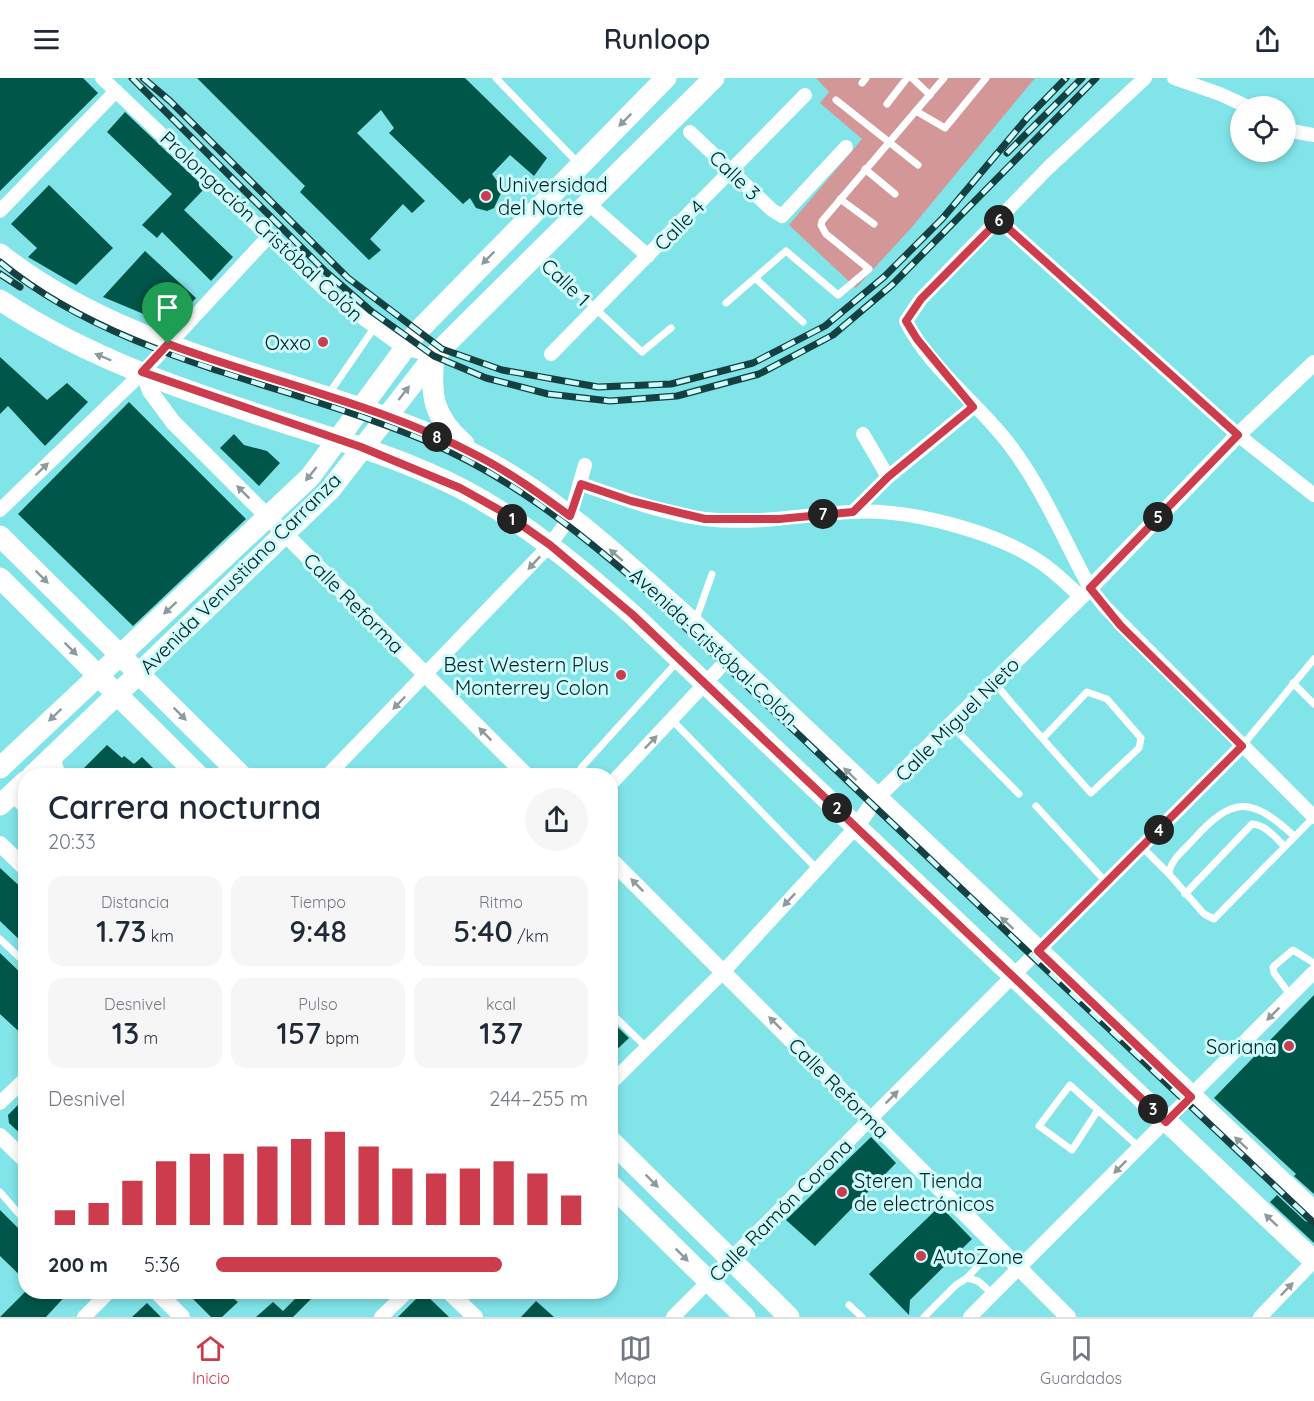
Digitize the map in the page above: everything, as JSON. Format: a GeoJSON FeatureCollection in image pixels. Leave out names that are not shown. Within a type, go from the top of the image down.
{"type":"FeatureCollection","features":[{"type":"Feature","properties":{"kind":"main road","name":"Avenida Venustiano Carranza"},"geometry":{"type":"LineString","coordinates":[[0,768],[310,477],[404,348],[451,296],[666,78]]}},
{"type":"Feature","properties":{"kind":"main road","name":"Avenida Venustiano Carranza"},"geometry":{"type":"LineString","coordinates":[[40,768],[330,490],[361,447],[434,356],[714,78]]}},
{"type":"Feature","properties":{"kind":"main road","name":"Avenida Cristóbal Colón"},"geometry":{"type":"LineString","coordinates":[[0,254],[32,277],[80,306],[125,328],[386,416],[478,456],[536,491],[570,516],[694,624],[728,659],[1314,1212]]}},
{"type":"Feature","properties":{"kind":"main road","name":"Avenida Cristóbal Colón"},"geometry":{"type":"LineString","coordinates":[[0,300],[47,330],[99,356],[361,447],[460,488],[503,512],[550,545],[585,572],[680,659],[857,826],[1012,977],[1314,1261]]}},
{"type":"Feature","properties":{"kind":"main road"},"geometry":{"type":"LineString","coordinates":[[434,356],[432,384],[437,412],[453,434],[478,456]]}},
{"type":"Feature","properties":{"kind":"main road"},"geometry":{"type":"LineString","coordinates":[[0,536],[234,768]]}},
{"type":"Feature","properties":{"kind":"main road"},"geometry":{"type":"LineString","coordinates":[[0,578],[191,768]]}},
{"type":"Feature","properties":{"kind":"main road"},"geometry":{"type":"LineString","coordinates":[[5,801],[18,789]]}},
{"type":"Feature","properties":{"kind":"main road"},"geometry":{"type":"LineString","coordinates":[[618,1148],[789,1317]]}},
{"type":"Feature","properties":{"kind":"main road"},"geometry":{"type":"LineString","coordinates":[[618,1192],[744,1317]]}},
{"type":"Feature","properties":{"kind":"street","name":"Prolongación Cristóbal Colón"},"geometry":{"type":"LineString","coordinates":[[102,78],[326,291],[404,348],[434,356]]}},
{"type":"Feature","properties":{"kind":"street"},"geometry":{"type":"LineString","coordinates":[[1085,592],[1020,460],[1008,443],[973,407],[917,339],[906,321],[921,299],[1099,118],[1144,78]]}},
{"type":"Feature","properties":{"kind":"street"},"geometry":{"type":"LineString","coordinates":[[1174,78],[1230,98]]}},
{"type":"Feature","properties":{"kind":"street"},"geometry":{"type":"LineString","coordinates":[[0,211],[116,91]]}},
{"type":"Feature","properties":{"kind":"street","name":"Calle 4"},"geometry":{"type":"LineString","coordinates":[[551,354],[805,95]]}},
{"type":"Feature","properties":{"kind":"street","name":"Calle 3"},"geometry":{"type":"LineString","coordinates":[[690,132],[772,210],[782,216],[846,147]]}},
{"type":"Feature","properties":{"kind":"street"},"geometry":{"type":"LineString","coordinates":[[1296,132],[1314,135]]}},
{"type":"Feature","properties":{"kind":"street"},"geometry":{"type":"LineString","coordinates":[[589,204],[648,256]]}},
{"type":"Feature","properties":{"kind":"street"},"geometry":{"type":"LineString","coordinates":[[999,220],[1238,435],[1314,495]]}},
{"type":"Feature","properties":{"kind":"street"},"geometry":{"type":"LineString","coordinates":[[0,510],[142,372],[269,236]]}},
{"type":"Feature","properties":{"kind":"street","name":"Calle Miguel Nieto"},"geometry":{"type":"LineString","coordinates":[[618,1076],[723,972],[857,826],[876,798],[1085,592],[1238,435],[1314,363]]}},
{"type":"Feature","properties":{"kind":"street","name":"Calle Reforma"},"geometry":{"type":"LineString","coordinates":[[142,372],[150,391],[173,422],[519,768]]}},
{"type":"Feature","properties":{"kind":"street"},"geometry":{"type":"LineString","coordinates":[[853,512],[888,477],[973,407]]}},
{"type":"Feature","properties":{"kind":"street"},"geometry":{"type":"LineString","coordinates":[[863,434],[888,477]]}},
{"type":"Feature","properties":{"kind":"street"},"geometry":{"type":"LineString","coordinates":[[335,768],[550,545],[570,516],[585,465]]}},
{"type":"Feature","properties":{"kind":"street"},"geometry":{"type":"LineString","coordinates":[[581,484],[641,504],[705,519],[779,519],[853,512],[908,516],[947,524],[988,538],[1042,563],[1085,592],[1314,817]]}},
{"type":"Feature","properties":{"kind":"street"},"geometry":{"type":"LineString","coordinates":[[618,777],[728,659]]}},
{"type":"Feature","properties":{"kind":"street","name":"Calle Ramón Corona"},"geometry":{"type":"LineString","coordinates":[[673,1317],[1242,746]]}},
{"type":"Feature","properties":{"kind":"street"},"geometry":{"type":"LineString","coordinates":[[0,844],[18,861]]}},
{"type":"Feature","properties":{"kind":"street","name":"Calle Reforma"},"geometry":{"type":"LineString","coordinates":[[618,867],[1068,1317]]}},
{"type":"Feature","properties":{"kind":"street"},"geometry":{"type":"LineString","coordinates":[[970,1317],[1314,972]]}},
{"type":"Feature","properties":{"kind":"street"},"geometry":{"type":"LineString","coordinates":[[0,1103],[18,1086]]}},
{"type":"Feature","properties":{"kind":"street"},"geometry":{"type":"LineString","coordinates":[[0,1136],[18,1153]]}},
{"type":"Feature","properties":{"kind":"street"},"geometry":{"type":"LineString","coordinates":[[1260,1317],[1314,1261]]}},
{"type":"Feature","properties":{"kind":"street"},"geometry":{"type":"LineString","coordinates":[[84,1317],[97,1299]]}},
{"type":"Feature","properties":{"kind":"street"},"geometry":{"type":"LineString","coordinates":[[163,1299],[182,1317]]}},
{"type":"Feature","properties":{"kind":"street"},"geometry":{"type":"LineString","coordinates":[[381,1317],[400,1299]]}},
{"type":"Feature","properties":{"kind":"street"},"geometry":{"type":"LineString","coordinates":[[456,1299],[475,1317]]}},
{"type":"Feature","properties":{"kind":"lane"},"geometry":{"type":"LineString","coordinates":[[496,78],[580,165]]}},
{"type":"Feature","properties":{"kind":"lane"},"geometry":{"type":"LineString","coordinates":[[887,104],[909,78],[930,94]]}},
{"type":"Feature","properties":{"kind":"lane"},"geometry":{"type":"LineString","coordinates":[[726,303],[786,251],[838,295],[869,269],[822,229],[822,221],[944,78]]}},
{"type":"Feature","properties":{"kind":"lane"},"geometry":{"type":"LineString","coordinates":[[916,111],[945,128],[986,78]]}},
{"type":"Feature","properties":{"kind":"lane"},"geometry":{"type":"LineString","coordinates":[[836,100],[918,165]]}},
{"type":"Feature","properties":{"kind":"lane"},"geometry":{"type":"LineString","coordinates":[[865,170],[895,194]]}},
{"type":"Feature","properties":{"kind":"lane"},"geometry":{"type":"LineString","coordinates":[[840,199],[874,224]]}},
{"type":"Feature","properties":{"kind":"lane","name":"Calle 1"},"geometry":{"type":"LineString","coordinates":[[537,254],[594,310],[642,352],[671,328]]}},
{"type":"Feature","properties":{"kind":"lane"},"geometry":{"type":"LineString","coordinates":[[755,278],[803,322]]}},
{"type":"Feature","properties":{"kind":"lane"},"geometry":{"type":"LineString","coordinates":[[326,397],[374,328]]}},
{"type":"Feature","properties":{"kind":"lane"},"geometry":{"type":"LineString","coordinates":[[694,624],[712,574]]}},
{"type":"Feature","properties":{"kind":"lane"},"geometry":{"type":"LineString","coordinates":[[581,768],[680,659]]}},
{"type":"Feature","properties":{"kind":"lane"},"geometry":{"type":"LineString","coordinates":[[1242,746],[1314,659]]}},
{"type":"Feature","properties":{"kind":"lane"},"geometry":{"type":"LineString","coordinates":[[994,682],[1091,793],[1139,748],[1141,738],[1107,699],[1087,692],[1043,738]]}},
{"type":"Feature","properties":{"kind":"lane"},"geometry":{"type":"LineString","coordinates":[[1293,683],[1314,704]]}},
{"type":"Feature","properties":{"kind":"lane"},"geometry":{"type":"LineString","coordinates":[[672,720],[817,869]]}},
{"type":"Feature","properties":{"kind":"lane"},"geometry":{"type":"LineString","coordinates":[[951,724],[1019,794]]}},
{"type":"Feature","properties":{"kind":"lane"},"geometry":{"type":"LineString","coordinates":[[55,753],[60,768]]}},
{"type":"Feature","properties":{"kind":"lane"},"geometry":{"type":"LineString","coordinates":[[1036,806],[1106,882]]}},
{"type":"Feature","properties":{"kind":"lane"},"geometry":{"type":"LineString","coordinates":[[1169,874],[1173,863],[1212,819],[1228,809],[1258,808],[1294,836]]}},
{"type":"Feature","properties":{"kind":"lane"},"geometry":{"type":"LineString","coordinates":[[1142,847],[1204,914],[1214,919],[1314,817]]}},
{"type":"Feature","properties":{"kind":"lane"},"geometry":{"type":"LineString","coordinates":[[1185,894],[1252,824],[1267,829],[1284,846]]}},
{"type":"Feature","properties":{"kind":"lane"},"geometry":{"type":"LineString","coordinates":[[0,939],[18,956]]}},
{"type":"Feature","properties":{"kind":"lane"},"geometry":{"type":"LineString","coordinates":[[1291,996],[1274,973],[1273,967],[1293,950],[1314,963]]}},
{"type":"Feature","properties":{"kind":"lane"},"geometry":{"type":"LineString","coordinates":[[618,1020],[647,1048]]}},
{"type":"Feature","properties":{"kind":"lane"},"geometry":{"type":"LineString","coordinates":[[1098,1110],[1072,1150],[1039,1126],[1070,1085],[1098,1110],[1140,1148]]}},
{"type":"Feature","properties":{"kind":"lane"},"geometry":{"type":"LineString","coordinates":[[0,1192],[18,1213]]}},
{"type":"Feature","properties":{"kind":"lane"},"geometry":{"type":"LineString","coordinates":[[924,1317],[956,1285],[967,1278],[997,1245]]}},
{"type":"Feature","properties":{"kind":"lane"},"geometry":{"type":"LineString","coordinates":[[967,1278],[978,1281],[993,1294]]}},
{"type":"Feature","properties":{"kind":"lane"},"geometry":{"type":"LineString","coordinates":[[849,1305],[862,1317]]}},
{"type":"Feature","properties":{"kind":"shaded area"},"geometry":{"type":"Polygon","coordinates":[[[816,78],[1035,78],[912,227],[856,288],[789,225],[862,139],[820,103],[829,92],[816,78]]]}},
{"type":"Feature","properties":{"kind":"building"},"geometry":{"type":"Polygon","coordinates":[[[0,78],[83,78],[98,93],[0,191],[0,78]]]}},
{"type":"Feature","properties":{"kind":"building"},"geometry":{"type":"Polygon","coordinates":[[[197,78],[465,78],[547,158],[534,176],[510,155],[492,174],[503,189],[494,208],[487,211],[476,208],[470,198],[463,204],[389,133],[394,128],[381,110],[357,133],[425,201],[412,213],[403,204],[370,239],[381,250],[369,260],[300,192],[305,186],[197,78]]]}},
{"type":"Feature","properties":{"kind":"building"},"geometry":{"type":"Polygon","coordinates":[[[125,112],[205,188],[184,210],[233,257],[211,281],[162,232],[157,238],[142,225],[172,194],[107,132],[125,112]]]}},
{"type":"Feature","properties":{"kind":"building"},"geometry":{"type":"Polygon","coordinates":[[[49,185],[113,248],[76,285],[28,257],[37,248],[11,224],[49,185]]]}},
{"type":"Feature","properties":{"kind":"building"},"geometry":{"type":"Polygon","coordinates":[[[145,251],[196,298],[170,325],[103,297],[145,251]]]}},
{"type":"Feature","properties":{"kind":"building"},"geometry":{"type":"Polygon","coordinates":[[[0,357],[47,400],[67,383],[88,402],[45,446],[8,406],[0,414],[0,357]]]}},
{"type":"Feature","properties":{"kind":"building"},"geometry":{"type":"Polygon","coordinates":[[[129,402],[246,519],[133,626],[18,514],[129,402]]]}},
{"type":"Feature","properties":{"kind":"building"},"geometry":{"type":"Polygon","coordinates":[[[234,434],[244,445],[267,451],[280,463],[259,486],[220,448],[234,434]]]}},
{"type":"Feature","properties":{"kind":"building"},"geometry":{"type":"Polygon","coordinates":[[[107,745],[122,758],[124,756],[134,764],[142,757],[153,768],[84,768],[107,745]]]}},
{"type":"Feature","properties":{"kind":"building"},"geometry":{"type":"Polygon","coordinates":[[[0,868],[18,885],[18,938],[0,921],[0,868]]]}},
{"type":"Feature","properties":{"kind":"building"},"geometry":{"type":"Polygon","coordinates":[[[0,953],[18,970],[18,1031],[0,1014],[0,953]]]}},
{"type":"Feature","properties":{"kind":"building","name":"Soriana"},"geometry":{"type":"Polygon","coordinates":[[[1314,995],[1314,1194],[1294,1176],[1296,1174],[1214,1098],[1314,995]]]}},
{"type":"Feature","properties":{"kind":"building"},"geometry":{"type":"Polygon","coordinates":[[[618,1028],[629,1038],[618,1048],[618,1028]]]}},
{"type":"Feature","properties":{"kind":"building"},"geometry":{"type":"Polygon","coordinates":[[[18,1105],[18,1131],[9,1123],[8,1115],[18,1105]]]}},
{"type":"Feature","properties":{"kind":"building","name":"Steren Tienda de electrónicos"},"geometry":{"type":"Polygon","coordinates":[[[871,1137],[896,1163],[815,1246],[786,1220],[871,1137]]]}},
{"type":"Feature","properties":{"kind":"building"},"geometry":{"type":"Polygon","coordinates":[[[1277,1195],[1305,1221],[1314,1224],[1314,1243],[1270,1202],[1277,1195]]]}},
{"type":"Feature","properties":{"kind":"building","name":"AutoZone"},"geometry":{"type":"Polygon","coordinates":[[[940,1206],[972,1239],[910,1300],[909,1315],[869,1274],[940,1206]]]}},
{"type":"Feature","properties":{"kind":"building"},"geometry":{"type":"Polygon","coordinates":[[[0,1210],[18,1228],[18,1273],[0,1256],[0,1210]]]}},
{"type":"Feature","properties":{"kind":"building"},"geometry":{"type":"Polygon","coordinates":[[[18,1299],[63,1299],[46,1317],[0,1317],[18,1299]]]}},
{"type":"Feature","properties":{"kind":"building"},"geometry":{"type":"Polygon","coordinates":[[[193,1299],[234,1299],[238,1302],[222,1317],[211,1317],[193,1299]]]}},
{"type":"Feature","properties":{"kind":"building"},"geometry":{"type":"Polygon","coordinates":[[[295,1299],[311,1299],[293,1317],[256,1317],[273,1302],[283,1311],[295,1299]]]}},
{"type":"Feature","properties":{"kind":"building"},"geometry":{"type":"Polygon","coordinates":[[[416,1299],[430,1299],[449,1317],[398,1317],[416,1299]]]}},
{"type":"Feature","properties":{"kind":"building"},"geometry":{"type":"Polygon","coordinates":[[[536,1301],[554,1317],[521,1317],[536,1301]]]}},
{"type":"Feature","properties":{"kind":"building"},"geometry":{"type":"Polygon","coordinates":[[[147,1303],[161,1317],[132,1317],[147,1303]]]}},
{"type":"Feature","properties":{"kind":"railway"},"geometry":{"type":"LineString","coordinates":[[132,78],[326,272],[371,311],[434,356],[486,378],[548,394],[610,401],[677,396],[759,374],[833,335],[892,285],[1096,78]]}},
{"type":"Feature","properties":{"kind":"railway"},"geometry":{"type":"LineString","coordinates":[[143,78],[170,101],[348,278],[442,349],[502,370],[598,387],[671,384],[753,363],[825,326],[884,277],[942,219],[1027,118],[1066,78]]}},
{"type":"Feature","properties":{"kind":"railway"},"geometry":{"type":"LineString","coordinates":[[1007,153],[1082,78]]}},
{"type":"Feature","properties":{"kind":"railway"},"geometry":{"type":"LineString","coordinates":[[0,262],[47,296],[151,347],[372,420],[426,441],[486,471],[542,506],[646,590],[1314,1223]]}},
{"type":"Feature","properties":{"kind":"railway"},"geometry":{"type":"LineString","coordinates":[[0,274],[20,287]]}},
{"type":"Feature","properties":{"kind":"place","name":"Universidad del Norte"},"geometry":{"type":"Point","coordinates":[486,196]}},
{"type":"Feature","properties":{"kind":"place","name":"Oxxo"},"geometry":{"type":"Point","coordinates":[323,342]}},
{"type":"Feature","properties":{"kind":"place","name":"Best Western Plus Monterrey Colon"},"geometry":{"type":"Point","coordinates":[621,675]}},
{"type":"Feature","properties":{"kind":"place","name":"Soriana"},"geometry":{"type":"Point","coordinates":[1289,1046]}},
{"type":"Feature","properties":{"kind":"place","name":"Steren Tienda de electrónicos"},"geometry":{"type":"Point","coordinates":[842,1192]}},
{"type":"Feature","properties":{"kind":"place","name":"AutoZone"},"geometry":{"type":"Point","coordinates":[921,1256]}},
{"type":"Feature","properties":{"kind":"route"},"geometry":{"type":"LineString","coordinates":[[999,220],[1238,435],[1090,588],[1140,646],[1242,746],[1038,951],[1191,1097],[1166,1122],[633,615],[585,572],[550,545],[503,512],[460,488],[408,465],[361,447],[196,393],[142,372],[168,344],[386,416],[453,444],[504,471],[570,516],[581,484],[631,501],[705,519],[779,519],[853,512],[876,487],[973,407],[917,339],[906,321],[921,299],[999,220]]}}]}
